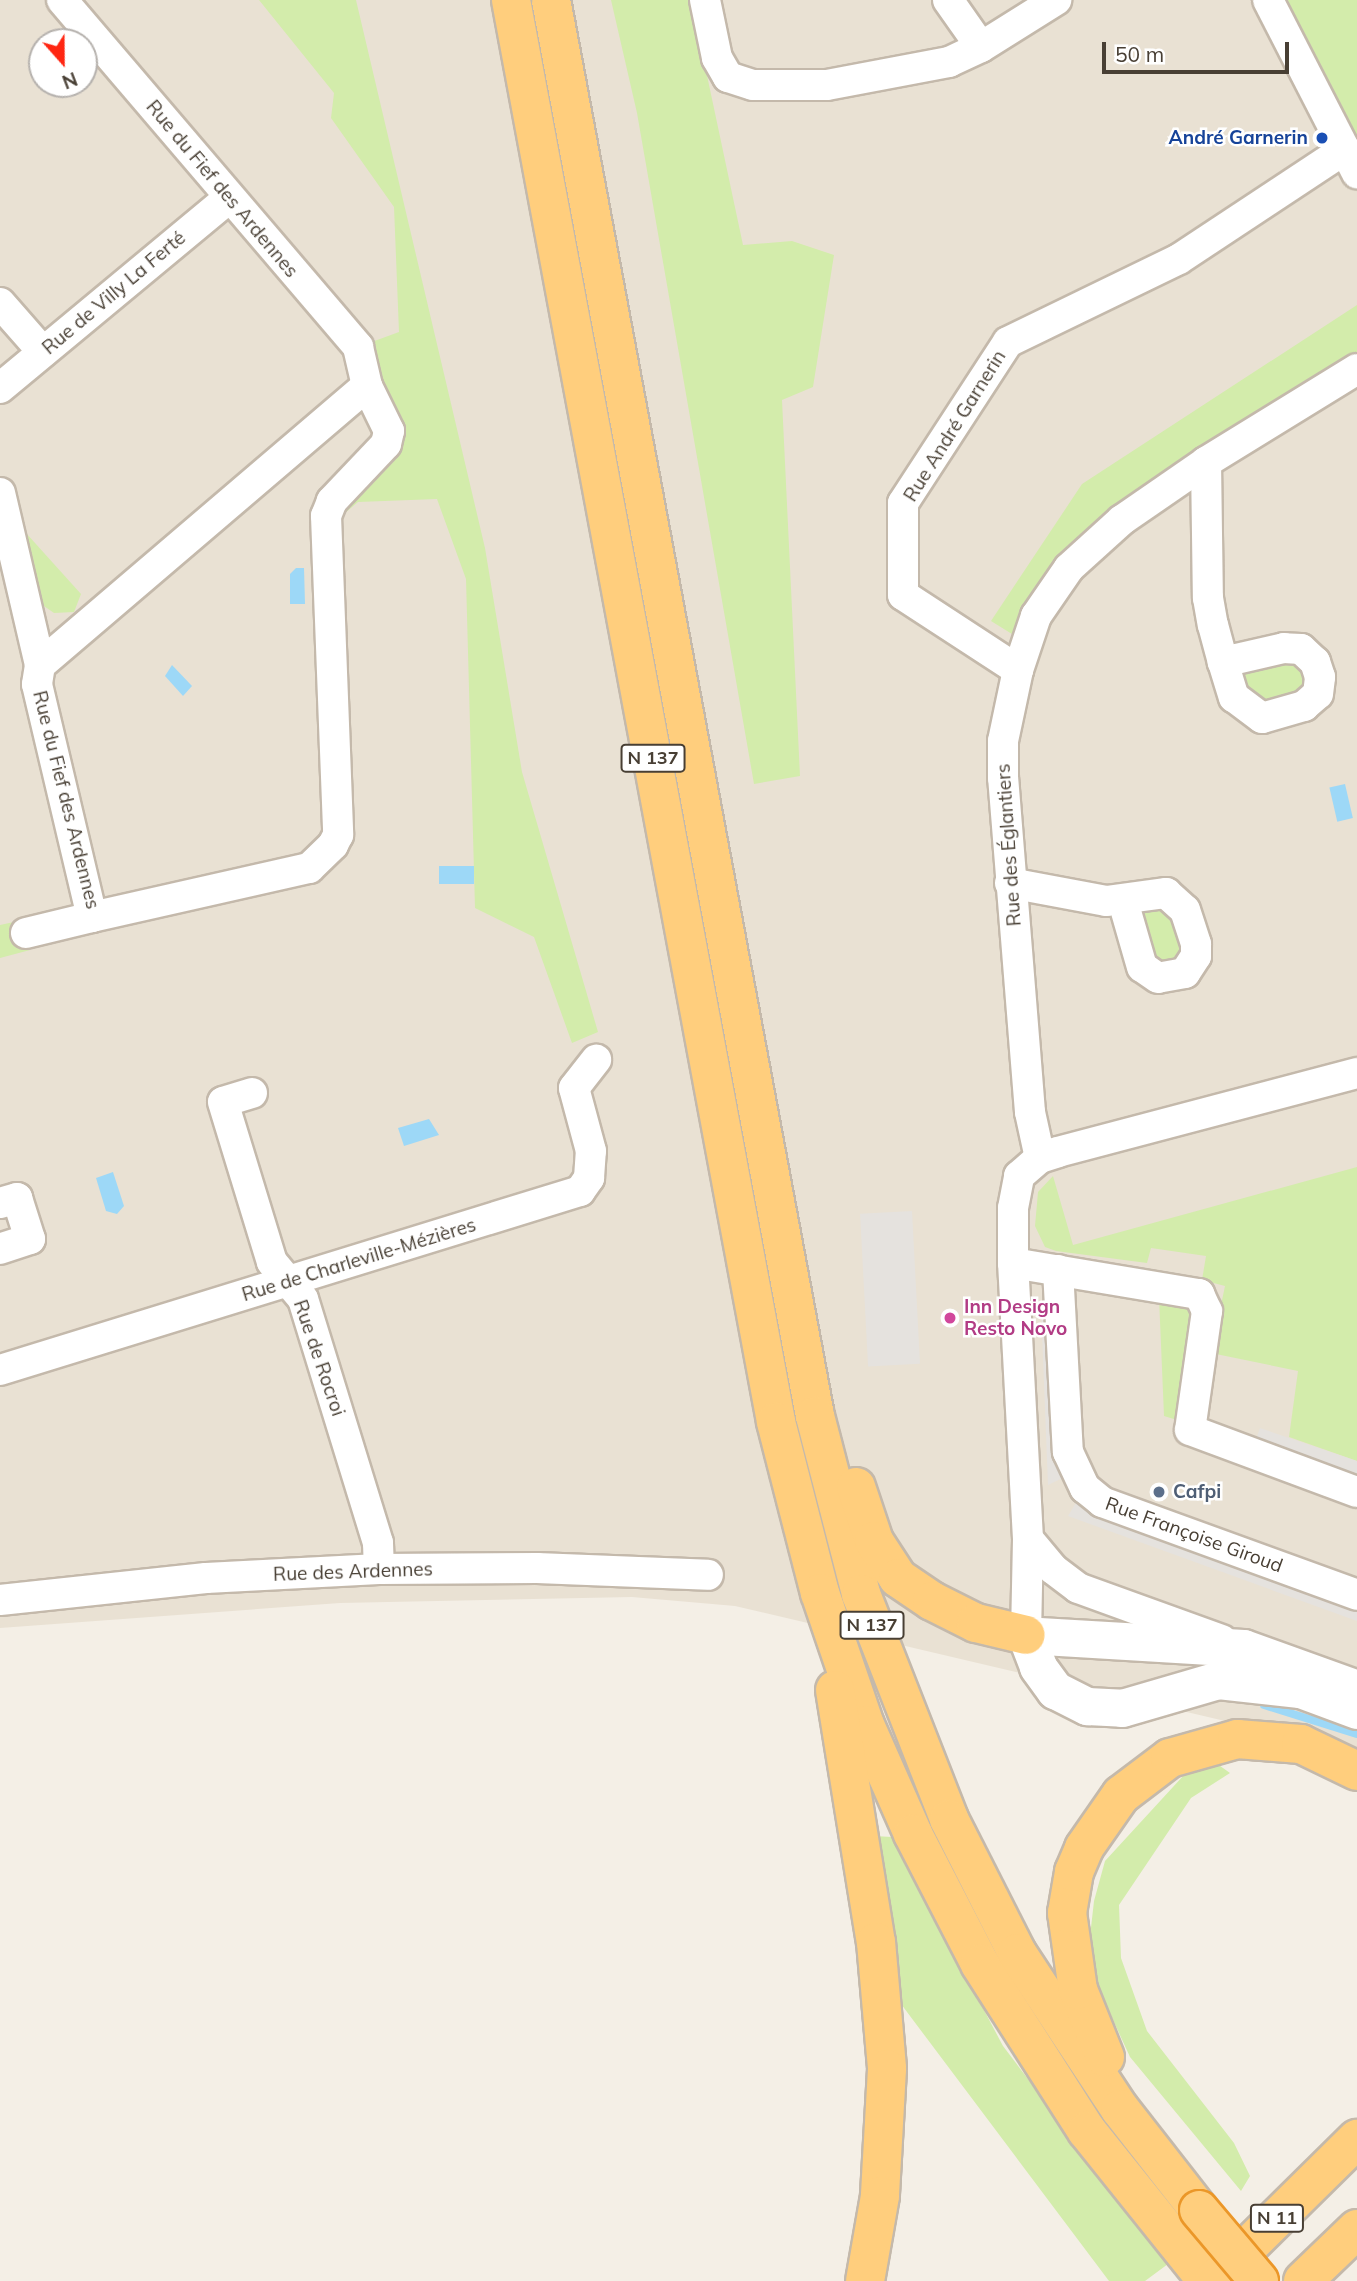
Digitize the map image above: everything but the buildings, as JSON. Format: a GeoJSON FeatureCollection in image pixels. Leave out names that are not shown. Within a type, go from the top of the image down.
{"type":"FeatureCollection","features":[{"type":"Feature","properties":{"kind":"highway","name":"N 137"},"geometry":{"type":"LineString","coordinates":[[511,0],[776,1422],[820,1593],[865,1725],[913,1834],[980,1965],[1087,2131],[1207,2281]]}},
{"type":"Feature","properties":{"kind":"highway","name":"N 137"},"geometry":{"type":"LineString","coordinates":[[551,0],[827,1472],[861,1594],[900,1700],[949,1819],[1017,1953],[1138,2133],[1259,2281]]}},
{"type":"Feature","properties":{"kind":"highway"},"geometry":{"type":"LineString","coordinates":[[778,1220],[862,1506],[888,1566],[906,1584],[950,1611],[990,1628],[1026,1635]]}},
{"type":"Feature","properties":{"kind":"highway"},"geometry":{"type":"LineString","coordinates":[[820,1593],[885,2024],[887,2108],[880,2196],[865,2281]]}},
{"type":"Feature","properties":{"kind":"highway"},"geometry":{"type":"LineString","coordinates":[[1138,2133],[1078,1990],[1068,1932],[1074,1872],[1100,1821],[1143,1775],[1204,1745],[1237,1739],[1281,1741],[1325,1754],[1357,1771]]}},
{"type":"Feature","properties":{"kind":"highway","name":"N 11"},"geometry":{"type":"LineString","coordinates":[[1213,2281],[1352,2140]]}},
{"type":"Feature","properties":{"kind":"highway"},"geometry":{"type":"LineString","coordinates":[[1303,2281],[1357,2229]]}},
{"type":"Feature","properties":{"kind":"street","name":"Rue du Fief des Ardennes"},"geometry":{"type":"LineString","coordinates":[[62,0],[358,347],[367,386],[386,422],[387,444],[332,501],[325,530],[338,835],[333,845],[309,868],[93,917],[37,684],[40,666],[367,386]]}},
{"type":"Feature","properties":{"kind":"street"},"geometry":{"type":"LineString","coordinates":[[705,0],[717,58],[728,77],[753,85],[827,85],[949,62],[981,47],[1056,0]]}},
{"type":"Feature","properties":{"kind":"street"},"geometry":{"type":"LineString","coordinates":[[948,0],[981,47]]}},
{"type":"Feature","properties":{"kind":"street"},"geometry":{"type":"LineString","coordinates":[[1268,0],[1351,161]]}},
{"type":"Feature","properties":{"kind":"street","name":"Rue André Garnerin"},"geometry":{"type":"LineString","coordinates":[[1018,670],[903,595],[903,503],[1008,342],[1179,259],[1351,161]]}},
{"type":"Feature","properties":{"kind":"street","name":"Rue de Villy La Ferté"},"geometry":{"type":"LineString","coordinates":[[0,388],[229,198]]}},
{"type":"Feature","properties":{"kind":"street"},"geometry":{"type":"LineString","coordinates":[[0,303],[43,352]]}},
{"type":"Feature","properties":{"kind":"street","name":"Rue des Églantiers"},"geometry":{"type":"LineString","coordinates":[[1040,1158],[1030,1112],[1010,883],[1003,741],[1018,670],[1036,616],[1069,568],[1122,520],[1206,461],[1357,369]]}},
{"type":"Feature","properties":{"kind":"street"},"geometry":{"type":"LineString","coordinates":[[1206,461],[1208,598],[1223,662]]}},
{"type":"Feature","properties":{"kind":"street"},"geometry":{"type":"LineString","coordinates":[[0,492],[40,666]]}},
{"type":"Feature","properties":{"kind":"street"},"geometry":{"type":"LineString","coordinates":[[1010,883],[1123,901]]}},
{"type":"Feature","properties":{"kind":"street"},"geometry":{"type":"LineString","coordinates":[[26,933],[93,917]]}},
{"type":"Feature","properties":{"kind":"street","name":"Rue de Charleville-Mézières"},"geometry":{"type":"LineString","coordinates":[[0,1370],[580,1191],[589,1178],[591,1151],[574,1088],[596,1060]]}},
{"type":"Feature","properties":{"kind":"street"},"geometry":{"type":"LineString","coordinates":[[1357,1073],[1040,1158],[1026,1167],[1014,1189],[1013,1264],[1028,1539],[1026,1635],[1038,1667],[1055,1690],[1087,1706],[1122,1708],[1217,1680],[1300,1689],[1357,1710]]}},
{"type":"Feature","properties":{"kind":"street","name":"Rue de Rocroi"},"geometry":{"type":"LineString","coordinates":[[251,1093],[223,1102],[272,1262],[303,1300],[379,1543],[379,1569]]}},
{"type":"Feature","properties":{"kind":"street"},"geometry":{"type":"LineString","coordinates":[[0,1203],[17,1198],[30,1239],[0,1249]]}},
{"type":"Feature","properties":{"kind":"street"},"geometry":{"type":"LineString","coordinates":[[1013,1264],[1199,1294],[1207,1311],[1190,1430],[1357,1492]]}},
{"type":"Feature","properties":{"kind":"street","name":"Rue Françoise Giroud"},"geometry":{"type":"LineString","coordinates":[[1058,1270],[1068,1452],[1085,1488],[1102,1502],[1357,1595]]}},
{"type":"Feature","properties":{"kind":"street"},"geometry":{"type":"LineString","coordinates":[[1028,1539],[1053,1569],[1078,1588],[1357,1689]]}},
{"type":"Feature","properties":{"kind":"street","name":"Rue des Ardennes"},"geometry":{"type":"LineString","coordinates":[[0,1600],[206,1578],[379,1569],[537,1568],[708,1575]]}},
{"type":"Feature","properties":{"kind":"street"},"geometry":{"type":"LineString","coordinates":[[1026,1635],[1243,1648]]}},
{"type":"Feature","properties":{"kind":"shaded area"},"geometry":{"type":"Polygon","coordinates":[[[0,0],[1357,0],[1357,1752],[735,1606],[632,1597],[340,1603],[0,1628],[0,0]]]}},
{"type":"Feature","properties":{"kind":"shaded area"},"geometry":{"type":"Polygon","coordinates":[[[912,1211],[920,1364],[868,1367],[860,1214],[912,1211]]]}},
{"type":"Feature","properties":{"kind":"shaded area"},"geometry":{"type":"Polygon","coordinates":[[[1059,1305],[1075,1472],[1048,1485],[1041,1307],[1059,1305]]]}},
{"type":"Feature","properties":{"kind":"shaded area"},"geometry":{"type":"Polygon","coordinates":[[[1260,1428],[1357,1461],[1357,1492],[1251,1453],[1260,1428]]]}},
{"type":"Feature","properties":{"kind":"shaded area"},"geometry":{"type":"Polygon","coordinates":[[[1085,1488],[1357,1595],[1357,1621],[1068,1516],[1085,1488]]]}},
{"type":"Feature","properties":{"kind":"green space"},"geometry":{"type":"Polygon","coordinates":[[[259,0],[356,0],[485,548],[522,772],[598,1032],[572,1043],[534,937],[475,908],[466,579],[437,499],[358,502],[325,530],[387,444],[358,347],[399,332],[394,207],[331,118],[334,93],[259,0]]]}},
{"type":"Feature","properties":{"kind":"green space"},"geometry":{"type":"Polygon","coordinates":[[[611,0],[691,0],[743,245],[792,241],[834,255],[813,387],[782,400],[800,776],[754,784],[637,113],[611,0]]]}},
{"type":"Feature","properties":{"kind":"green space"},"geometry":{"type":"Polygon","coordinates":[[[1285,0],[1357,0],[1357,143],[1285,0]]]}},
{"type":"Feature","properties":{"kind":"green space"},"geometry":{"type":"Polygon","coordinates":[[[1357,305],[1357,361],[1201,453],[1020,639],[991,621],[1082,484],[1357,305]]]}},
{"type":"Feature","properties":{"kind":"green space"},"geometry":{"type":"Polygon","coordinates":[[[26,533],[81,594],[74,612],[54,613],[41,604],[26,533]]]}},
{"type":"Feature","properties":{"kind":"green space"},"geometry":{"type":"Polygon","coordinates":[[[1291,656],[1311,680],[1293,701],[1252,703],[1241,679],[1245,672],[1291,656]]]}},
{"type":"Feature","properties":{"kind":"green space"},"geometry":{"type":"Polygon","coordinates":[[[1170,903],[1187,958],[1155,968],[1139,916],[1143,907],[1170,903]]]}},
{"type":"Feature","properties":{"kind":"green space"},"geometry":{"type":"Polygon","coordinates":[[[23,920],[30,950],[0,958],[0,925],[23,920]]]}},
{"type":"Feature","properties":{"kind":"green space"},"geometry":{"type":"Polygon","coordinates":[[[1357,1167],[1357,1461],[1289,1437],[1298,1371],[1211,1353],[1225,1286],[1202,1280],[1206,1256],[1151,1248],[1147,1263],[1056,1251],[1045,1247],[1035,1226],[1038,1192],[1053,1176],[1073,1245],[1357,1167]]]}},
{"type":"Feature","properties":{"kind":"green space"},"geometry":{"type":"Polygon","coordinates":[[[1159,1297],[1193,1306],[1177,1420],[1164,1416],[1159,1297]]]}},
{"type":"Feature","properties":{"kind":"green space"},"geometry":{"type":"Polygon","coordinates":[[[1216,1763],[1230,1773],[1191,1798],[1119,1905],[1121,1958],[1147,2031],[1234,2143],[1250,2176],[1241,2191],[1130,2057],[1087,1963],[1094,1901],[1105,1861],[1184,1775],[1216,1763]]]}},
{"type":"Feature","properties":{"kind":"green space"},"geometry":{"type":"Polygon","coordinates":[[[874,1836],[892,1837],[1003,2046],[1168,2264],[1145,2281],[1109,2281],[901,2004],[874,1836]]]}},
{"type":"Feature","properties":{"kind":"water"},"geometry":{"type":"Polygon","coordinates":[[[296,568],[304,568],[305,604],[290,604],[290,574],[296,568]]]}},
{"type":"Feature","properties":{"kind":"water"},"geometry":{"type":"Polygon","coordinates":[[[172,665],[192,686],[183,696],[165,676],[172,665]]]}},
{"type":"Feature","properties":{"kind":"water"},"geometry":{"type":"Polygon","coordinates":[[[1345,784],[1353,818],[1337,822],[1329,788],[1345,784]]]}},
{"type":"Feature","properties":{"kind":"water"},"geometry":{"type":"Polygon","coordinates":[[[439,866],[474,866],[474,884],[439,884],[439,866]]]}},
{"type":"Feature","properties":{"kind":"water"},"geometry":{"type":"Polygon","coordinates":[[[429,1119],[439,1135],[404,1146],[398,1128],[429,1119]]]}},
{"type":"Feature","properties":{"kind":"water"},"geometry":{"type":"Polygon","coordinates":[[[113,1172],[124,1206],[117,1214],[106,1211],[96,1178],[113,1172]]]}},
{"type":"Feature","properties":{"kind":"waterway"},"geometry":{"type":"LineString","coordinates":[[1264,1705],[1357,1734]]}},
{"type":"Feature","properties":{"kind":"place","name":"André Garnerin"},"geometry":{"type":"Point","coordinates":[1322,138]}},
{"type":"Feature","properties":{"kind":"place","name":"Inn Design Resto Novo"},"geometry":{"type":"Point","coordinates":[950,1318]}},
{"type":"Feature","properties":{"kind":"place","name":"Cafpi"},"geometry":{"type":"Point","coordinates":[1159,1492]}}]}
